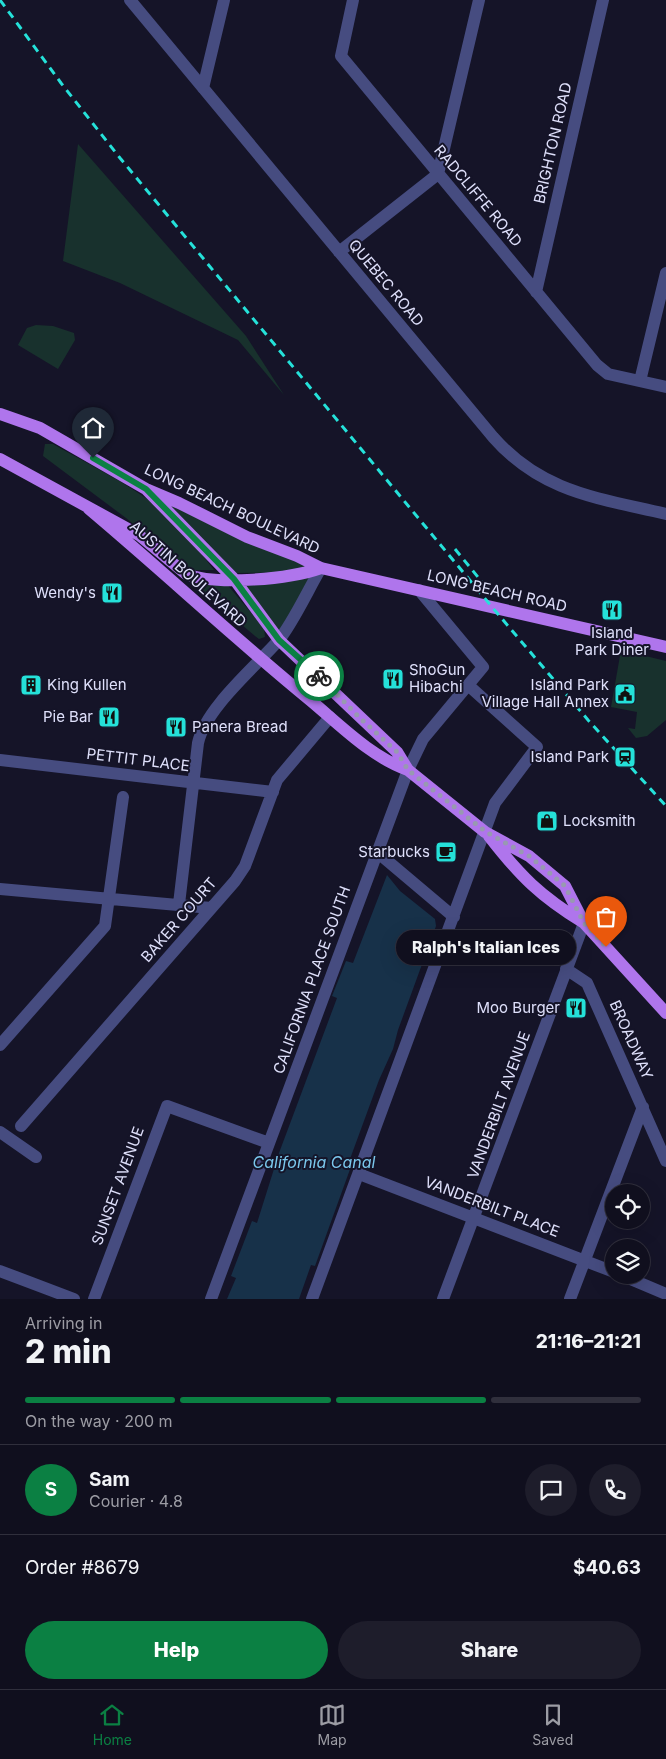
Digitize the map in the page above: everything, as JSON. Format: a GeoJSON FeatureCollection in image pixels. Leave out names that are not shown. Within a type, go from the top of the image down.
{"type":"FeatureCollection","features":[{"type":"Feature","properties":{"kind":"main road","name":"LONG BEACH BOULEVARD"},"geometry":{"type":"LineString","coordinates":[[0,414],[40,428],[146,489],[179,503],[247,537],[297,556],[321,568]]}},
{"type":"Feature","properties":{"kind":"main road","name":"LONG BEACH BOULEVARD"},"geometry":{"type":"LineString","coordinates":[[0,460],[49,485],[139,536],[186,574],[201,578],[234,579],[293,576],[321,568]]}},
{"type":"Feature","properties":{"kind":"main road","name":"AUSTIN BOULEVARD"},"geometry":{"type":"LineString","coordinates":[[146,489],[234,579],[279,640],[397,752],[408,770]]}},
{"type":"Feature","properties":{"kind":"main road","name":"AUSTIN BOULEVARD"},"geometry":{"type":"LineString","coordinates":[[89,509],[167,574],[194,602],[260,659],[330,717],[393,765],[408,770],[486,832],[529,856],[565,886],[584,923],[666,1012]]}},
{"type":"Feature","properties":{"kind":"main road","name":"LONG BEACH ROAD"},"geometry":{"type":"LineString","coordinates":[[321,568],[666,647]]}},
{"type":"Feature","properties":{"kind":"main road","name":"AUSTIN BOULEVARD"},"geometry":{"type":"LineString","coordinates":[[486,832],[517,872],[551,903],[584,923]]}},
{"type":"Feature","properties":{"kind":"street","name":"QUEBEC ROAD"},"geometry":{"type":"LineString","coordinates":[[130,0],[493,437],[514,458],[565,490],[666,514]]}},
{"type":"Feature","properties":{"kind":"street"},"geometry":{"type":"LineString","coordinates":[[203,88],[224,0]]}},
{"type":"Feature","properties":{"kind":"street","name":"RADCLIFFE ROAD"},"geometry":{"type":"LineString","coordinates":[[353,0],[341,56],[597,365],[608,374],[666,387]]}},
{"type":"Feature","properties":{"kind":"street"},"geometry":{"type":"LineString","coordinates":[[339,252],[438,174],[479,0]]}},
{"type":"Feature","properties":{"kind":"street","name":"BRIGHTON ROAD"},"geometry":{"type":"LineString","coordinates":[[536,292],[603,0]]}},
{"type":"Feature","properties":{"kind":"street"},"geometry":{"type":"LineString","coordinates":[[640,381],[666,273]]}},
{"type":"Feature","properties":{"kind":"street"},"geometry":{"type":"LineString","coordinates":[[179,904],[201,732],[214,712],[279,640],[321,568]]}},
{"type":"Feature","properties":{"kind":"street","name":"CALIFORNIA PLACE SOUTH"},"geometry":{"type":"LineString","coordinates":[[211,1299],[408,770],[424,739],[483,667],[419,590]]}},
{"type":"Feature","properties":{"kind":"street"},"geometry":{"type":"LineString","coordinates":[[312,1299],[486,832],[495,803],[537,747],[468,685]]}},
{"type":"Feature","properties":{"kind":"street","name":"BAKER COURT"},"geometry":{"type":"LineString","coordinates":[[21,1126],[211,908],[245,866],[277,780],[330,717]]}},
{"type":"Feature","properties":{"kind":"street","name":"PETTIT PLACE"},"geometry":{"type":"LineString","coordinates":[[0,760],[273,792]]}},
{"type":"Feature","properties":{"kind":"street"},"geometry":{"type":"LineString","coordinates":[[0,1045],[105,926],[123,797]]}},
{"type":"Feature","properties":{"kind":"street"},"geometry":{"type":"LineString","coordinates":[[377,852],[454,917]]}},
{"type":"Feature","properties":{"kind":"street"},"geometry":{"type":"LineString","coordinates":[[0,889],[211,908]]}},
{"type":"Feature","properties":{"kind":"street","name":"VANDERBILT AVENUE"},"geometry":{"type":"LineString","coordinates":[[443,1299],[584,923]]}},
{"type":"Feature","properties":{"kind":"street","name":"BROADWAY"},"geometry":{"type":"LineString","coordinates":[[566,969],[588,983],[666,1162]]}},
{"type":"Feature","properties":{"kind":"street","name":"SUNSET AVENUE"},"geometry":{"type":"LineString","coordinates":[[94,1299],[167,1106],[269,1143]]}},
{"type":"Feature","properties":{"kind":"street"},"geometry":{"type":"LineString","coordinates":[[570,1299],[643,1107]]}},
{"type":"Feature","properties":{"kind":"street"},"geometry":{"type":"LineString","coordinates":[[0,1132],[36,1157]]}},
{"type":"Feature","properties":{"kind":"street","name":"VANDERBILT PLACE"},"geometry":{"type":"LineString","coordinates":[[359,1174],[605,1268]]}},
{"type":"Feature","properties":{"kind":"street"},"geometry":{"type":"LineString","coordinates":[[0,1271],[74,1299]]}},
{"type":"Feature","properties":{"kind":"street"},"geometry":{"type":"LineString","coordinates":[[642,1284],[666,1294]]}},
{"type":"Feature","properties":{"kind":"green space"},"geometry":{"type":"Polygon","coordinates":[[[78,144],[246,336],[284,395],[238,340],[120,283],[63,261],[78,144]]]}},
{"type":"Feature","properties":{"kind":"green space"},"geometry":{"type":"Polygon","coordinates":[[[36,325],[53,326],[74,333],[75,340],[58,369],[18,345],[27,328],[36,325]]]}},
{"type":"Feature","properties":{"kind":"green space"},"geometry":{"type":"Polygon","coordinates":[[[45,444],[53,444],[107,474],[133,489],[158,507],[181,529],[214,570],[194,570],[185,567],[126,518],[43,456],[45,444]]]}},
{"type":"Feature","properties":{"kind":"green space"},"geometry":{"type":"Polygon","coordinates":[[[159,497],[313,567],[299,572],[236,573],[159,497]]]}},
{"type":"Feature","properties":{"kind":"green space"},"geometry":{"type":"Polygon","coordinates":[[[315,573],[278,635],[239,581],[315,573]]]}},
{"type":"Feature","properties":{"kind":"green space"},"geometry":{"type":"Polygon","coordinates":[[[201,581],[225,582],[264,628],[265,637],[259,639],[196,586],[201,581]]]}},
{"type":"Feature","properties":{"kind":"green space"},"geometry":{"type":"Polygon","coordinates":[[[621,650],[666,661],[666,720],[647,736],[636,738],[628,728],[635,729],[637,712],[611,707],[621,650]]]}},
{"type":"Feature","properties":{"kind":"water","name":"California Canal"},"geometry":{"type":"Polygon","coordinates":[[[387,875],[400,891],[435,919],[436,926],[398,1030],[393,1049],[379,1080],[350,1159],[353,1161],[315,1266],[311,1265],[299,1299],[227,1299],[236,1278],[231,1276],[252,1221],[257,1223],[279,1153],[337,998],[332,996],[346,961],[353,963],[387,875]]]}},
{"type":"Feature","properties":{"kind":"railway"},"geometry":{"type":"LineString","coordinates":[[0,0],[61,83],[120,158],[492,607],[588,720],[666,806]]}},
{"type":"Feature","properties":{"kind":"railway"},"geometry":{"type":"LineString","coordinates":[[455,549],[482,582]]}},
{"type":"Feature","properties":{"kind":"way so far"},"geometry":{"type":"LineString","coordinates":[[319,676],[397,752],[408,770],[486,832],[529,856],[565,886],[584,923],[606,947]]}},
{"type":"Feature","properties":{"kind":"place","name":"Wendy's"},"geometry":{"type":"Point","coordinates":[112,593]}},
{"type":"Feature","properties":{"kind":"place","name":"Island Park Diner"},"geometry":{"type":"Point","coordinates":[612,610]}},
{"type":"Feature","properties":{"kind":"place","name":"ShoGun Hibachi"},"geometry":{"type":"Point","coordinates":[393,679]}},
{"type":"Feature","properties":{"kind":"place","name":"King Kullen"},"geometry":{"type":"Point","coordinates":[31,685]}},
{"type":"Feature","properties":{"kind":"place","name":"Island Park Village Hall Annex"},"geometry":{"type":"Point","coordinates":[625,694]}},
{"type":"Feature","properties":{"kind":"place","name":"Pie Bar"},"geometry":{"type":"Point","coordinates":[109,717]}},
{"type":"Feature","properties":{"kind":"place","name":"Panera Bread"},"geometry":{"type":"Point","coordinates":[176,727]}},
{"type":"Feature","properties":{"kind":"place","name":"Island Park"},"geometry":{"type":"Point","coordinates":[625,757]}},
{"type":"Feature","properties":{"kind":"place","name":"Locksmith"},"geometry":{"type":"Point","coordinates":[547,821]}},
{"type":"Feature","properties":{"kind":"place","name":"Starbucks"},"geometry":{"type":"Point","coordinates":[446,852]}},
{"type":"Feature","properties":{"kind":"place","name":"Ralph's Italian Ices"},"geometry":{"type":"Point","coordinates":[606,947]}},
{"type":"Feature","properties":{"kind":"place","name":"Moo Burger"},"geometry":{"type":"Point","coordinates":[576,1008]}},
{"type":"Feature","properties":{"kind":"route"},"geometry":{"type":"LineString","coordinates":[[93,458],[146,489],[234,579],[279,640],[319,676]]}}]}
